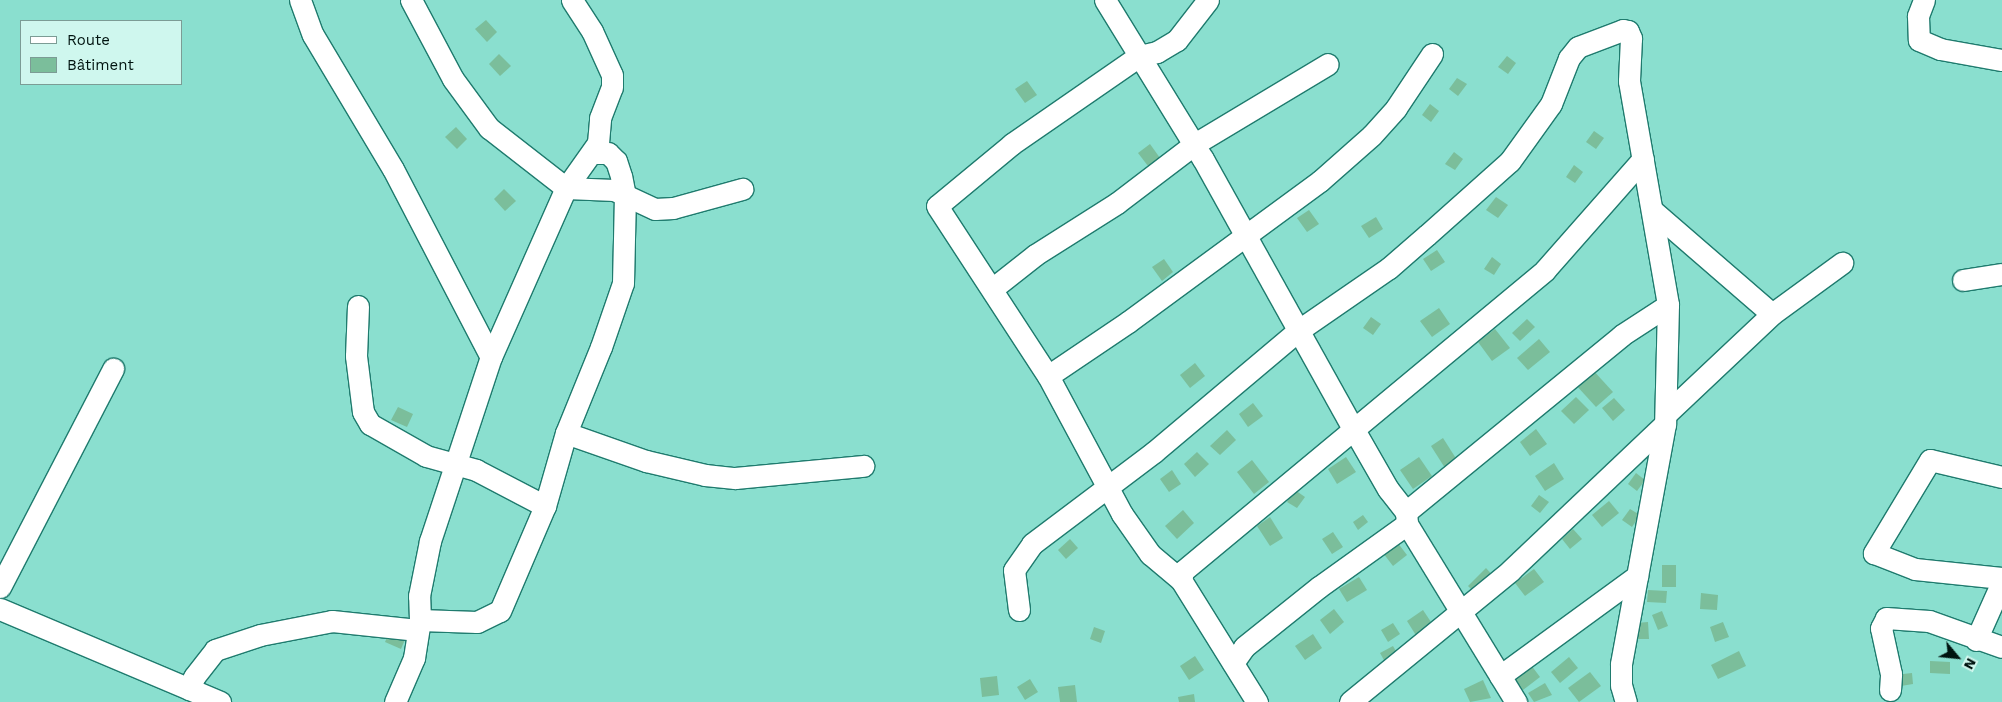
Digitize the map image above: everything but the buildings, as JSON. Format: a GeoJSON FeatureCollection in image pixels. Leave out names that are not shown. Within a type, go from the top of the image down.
{"type":"FeatureCollection","features":[{"type":"Feature","properties":{"kind":"street"},"geometry":{"type":"LineString","coordinates":[[300,0],[313,35],[393,170],[491,358]]}},
{"type":"Feature","properties":{"kind":"street"},"geometry":{"type":"LineString","coordinates":[[411,0],[453,79],[489,128],[566,188],[600,188],[655,209],[673,208],[742,189]]}},
{"type":"Feature","properties":{"kind":"street"},"geometry":{"type":"LineString","coordinates":[[395,702],[410,671],[419,625],[423,569],[455,463],[491,358],[566,188],[594,153],[598,143],[600,118],[612,86],[612,75],[592,31],[572,0]]}},
{"type":"Feature","properties":{"kind":"street"},"geometry":{"type":"LineString","coordinates":[[1105,0],[1193,145],[1299,330],[1352,428],[1407,518],[1460,614],[1516,702]]}},
{"type":"Feature","properties":{"kind":"street"},"geometry":{"type":"LineString","coordinates":[[1208,0],[1177,40],[1157,52],[1139,56],[1012,144],[938,206],[1048,376],[1106,487],[1150,554],[1181,580],[1257,702]]}},
{"type":"Feature","properties":{"kind":"street"},"geometry":{"type":"LineString","coordinates":[[1924,0],[1918,16],[1919,40],[1940,49],[2002,60]]}},
{"type":"Feature","properties":{"kind":"street"},"geometry":{"type":"LineString","coordinates":[[1019,610],[1014,570],[1020,558],[1032,544],[1154,452],[1299,330],[1389,268],[1510,161],[1551,104],[1569,58],[1578,47],[1623,30],[1628,31],[1631,38],[1628,81],[1653,211],[1668,305],[1666,419],[1620,673],[1626,702]]}},
{"type":"Feature","properties":{"kind":"street"},"geometry":{"type":"LineString","coordinates":[[1048,376],[1320,180],[1372,135],[1414,83],[1432,54]]}},
{"type":"Feature","properties":{"kind":"street"},"geometry":{"type":"LineString","coordinates":[[992,289],[1035,255],[1117,203],[1193,145],[1199,143],[1263,99],[1328,64]]}},
{"type":"Feature","properties":{"kind":"street"},"geometry":{"type":"LineString","coordinates":[[189,690],[194,677],[215,650],[260,635],[332,621],[419,625],[477,622],[500,611],[545,506],[566,433],[601,347],[623,283],[625,196],[616,161],[608,153],[594,153]]}},
{"type":"Feature","properties":{"kind":"street"},"geometry":{"type":"LineString","coordinates":[[1181,580],[1183,571],[1325,454],[1352,428],[1407,387],[1545,270],[1643,159]]}},
{"type":"Feature","properties":{"kind":"street"},"geometry":{"type":"LineString","coordinates":[[1653,211],[1772,314]]}},
{"type":"Feature","properties":{"kind":"street"},"geometry":{"type":"LineString","coordinates":[[1350,702],[1460,614],[1535,548],[1772,314],[1842,263]]}},
{"type":"Feature","properties":{"kind":"street"},"geometry":{"type":"LineString","coordinates":[[1963,280],[2002,274]]}},
{"type":"Feature","properties":{"kind":"street"},"geometry":{"type":"LineString","coordinates":[[1233,662],[1244,647],[1407,518],[1622,335],[1668,305]]}},
{"type":"Feature","properties":{"kind":"street"},"geometry":{"type":"LineString","coordinates":[[358,306],[356,356],[363,412],[370,424],[409,447],[444,462],[455,463],[476,470],[545,506]]}},
{"type":"Feature","properties":{"kind":"street"},"geometry":{"type":"LineString","coordinates":[[0,587],[113,369]]}},
{"type":"Feature","properties":{"kind":"street"},"geometry":{"type":"LineString","coordinates":[[566,433],[646,462],[705,475],[735,478],[863,466]]}},
{"type":"Feature","properties":{"kind":"street"},"geometry":{"type":"LineString","coordinates":[[2002,477],[1930,460],[1874,553],[1915,570],[2002,578]]}},
{"type":"Feature","properties":{"kind":"street"},"geometry":{"type":"LineString","coordinates":[[1500,676],[1637,576]]}},
{"type":"Feature","properties":{"kind":"street"},"geometry":{"type":"LineString","coordinates":[[1976,640],[2002,582]]}},
{"type":"Feature","properties":{"kind":"street"},"geometry":{"type":"LineString","coordinates":[[0,609],[220,702]]}},
{"type":"Feature","properties":{"kind":"street"},"geometry":{"type":"LineString","coordinates":[[1890,690],[1891,674],[1881,628],[1886,618],[1929,621],[1976,640],[2002,647]]}}]}
